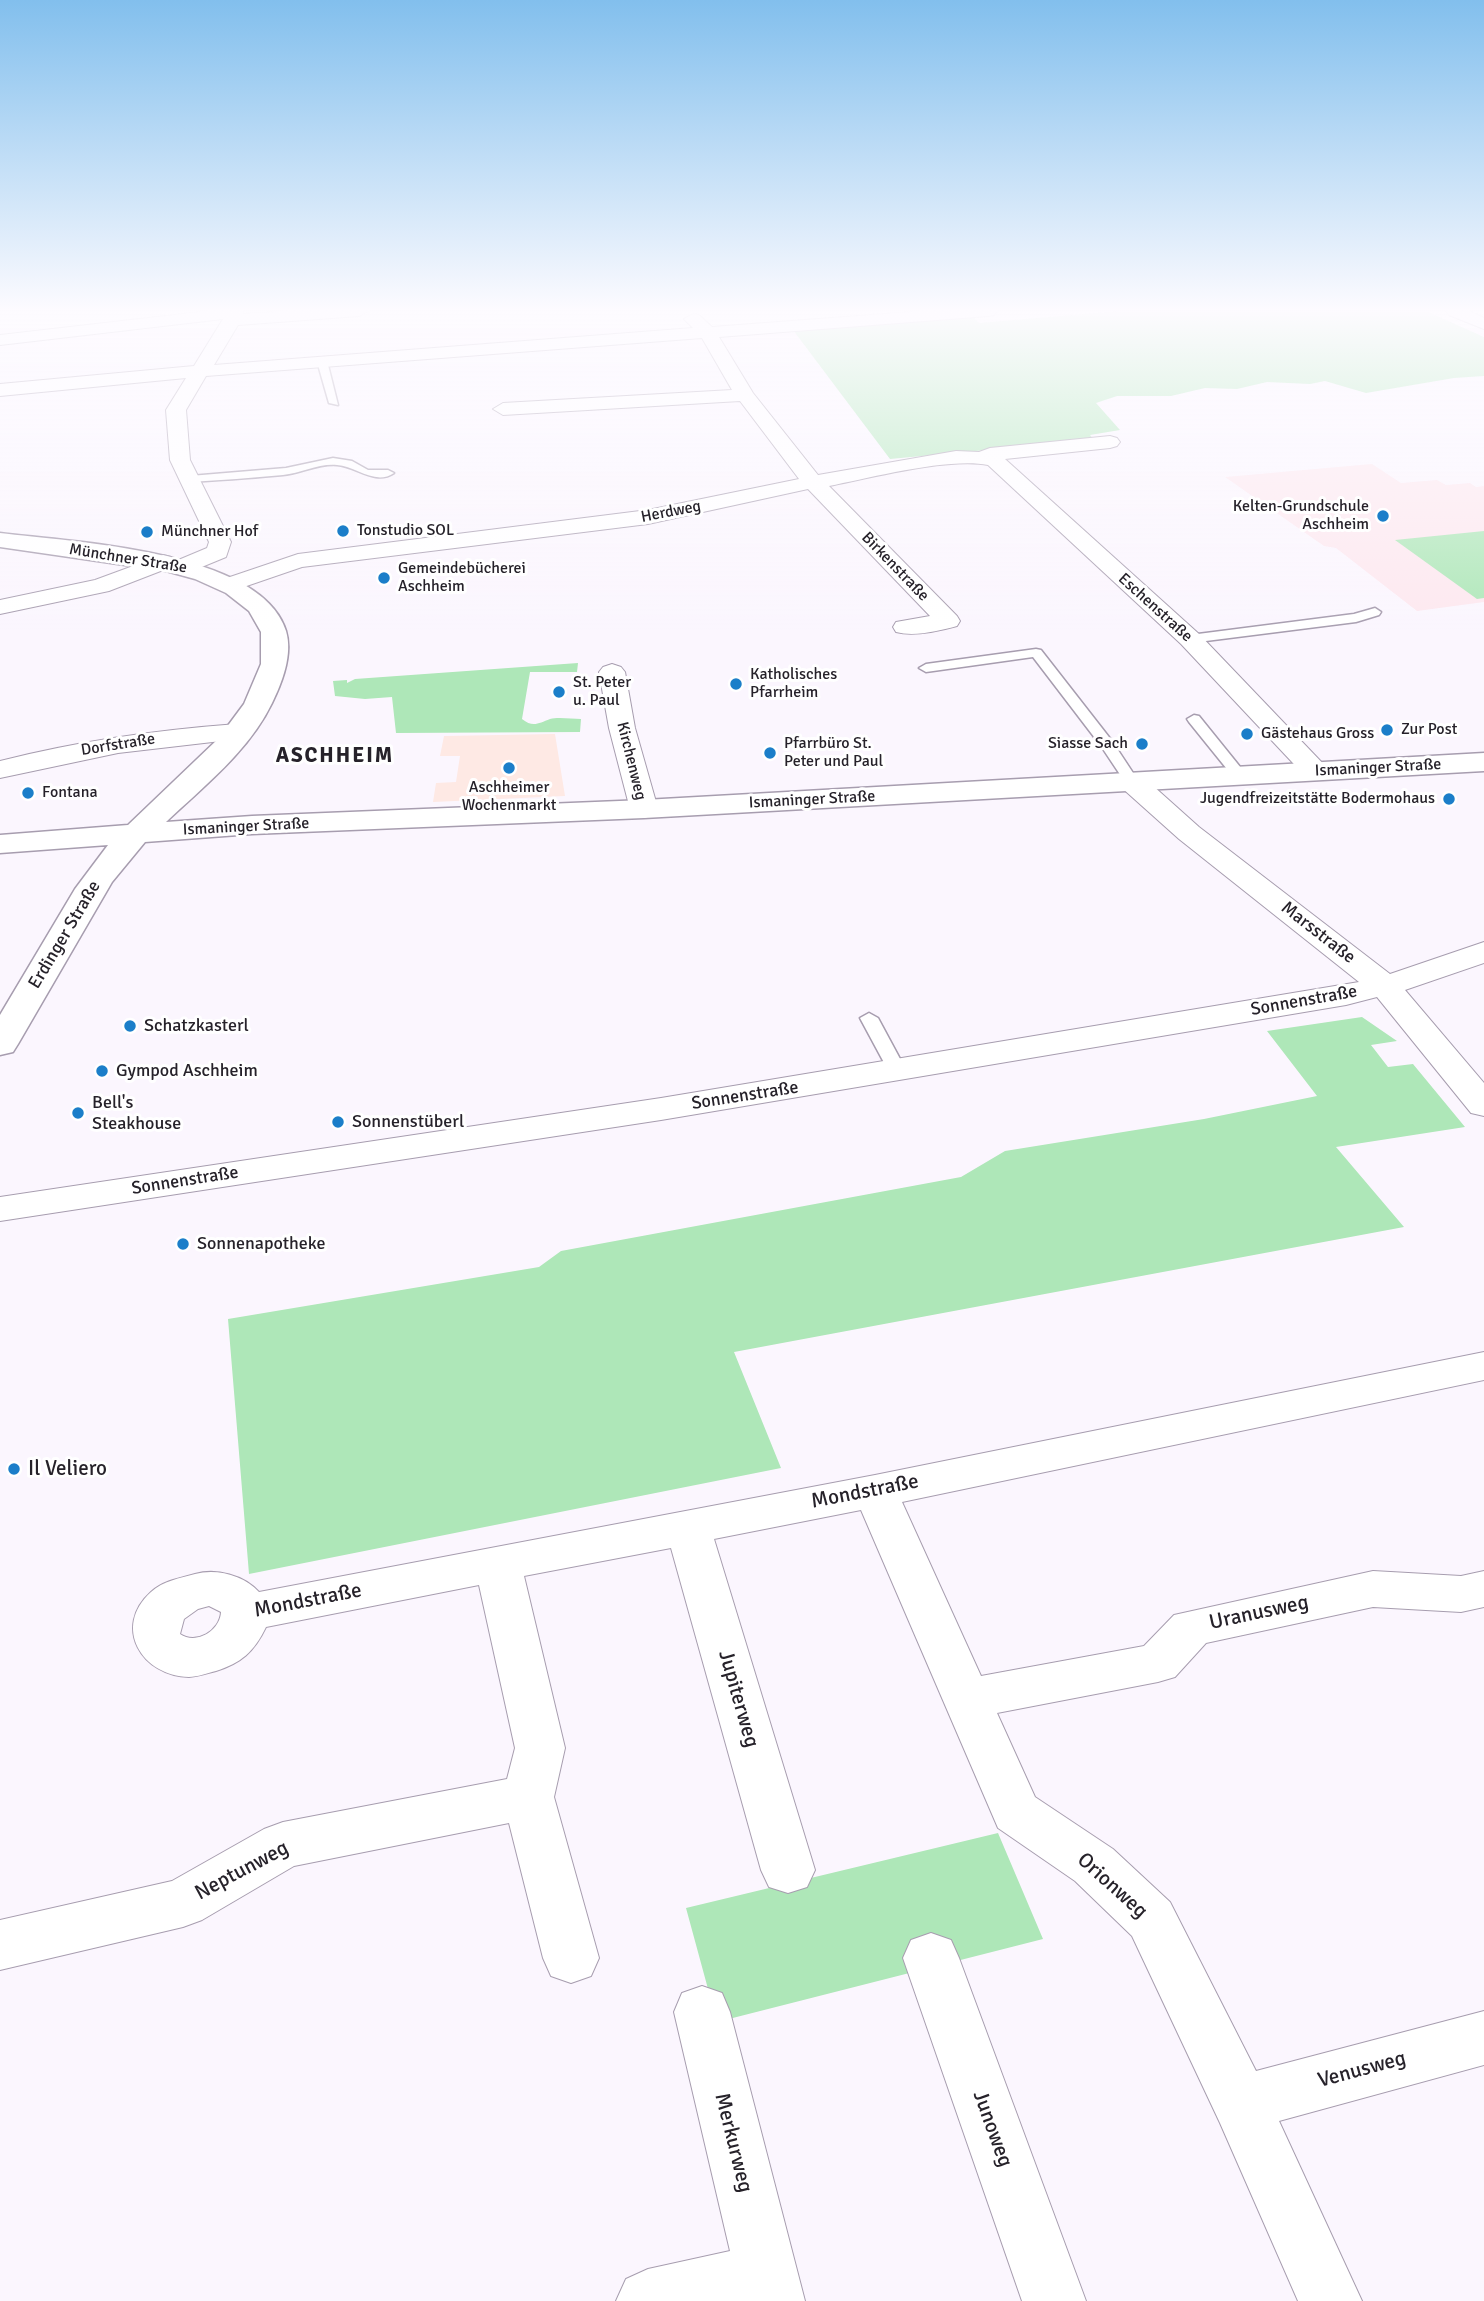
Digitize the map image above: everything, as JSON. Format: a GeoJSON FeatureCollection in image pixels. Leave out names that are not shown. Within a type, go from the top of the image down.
{"type":"FeatureCollection","features":[{"type":"Feature","properties":{"kind":"main road","name":"Münchner Straße"},"geometry":{"type":"LineString","coordinates":[[0,540],[174,564],[232,584],[260,606],[270,624],[275,642],[271,677],[258,705],[187,787],[140,833]]}},
{"type":"Feature","properties":{"kind":"main road","name":"Ismaninger Straße"},"geometry":{"type":"LineString","coordinates":[[0,844],[252,825],[644,810],[1484,762]]}},
{"type":"Feature","properties":{"kind":"main road","name":"Erdinger Straße"},"geometry":{"type":"LineString","coordinates":[[0,1044],[101,875],[118,853],[140,833]]}},
{"type":"Feature","properties":{"kind":"street"},"geometry":{"type":"LineString","coordinates":[[0,607],[101,586],[218,552],[220,542],[180,460],[177,418]]}},
{"type":"Feature","properties":{"kind":"street"},"geometry":{"type":"LineString","coordinates":[[763,418],[813,482]]}},
{"type":"Feature","properties":{"kind":"street","name":"Herdweg"},"geometry":{"type":"LineString","coordinates":[[232,584],[298,561],[648,517],[813,482],[956,457],[983,458],[990,454],[1110,442]]}},
{"type":"Feature","properties":{"kind":"street","name":"Eschenstraße"},"geometry":{"type":"LineString","coordinates":[[983,458],[995,461],[1190,639],[1317,772]]}},
{"type":"Feature","properties":{"kind":"street","name":"Birkenstraße"},"geometry":{"type":"LineString","coordinates":[[813,482],[948,621],[905,627]]}},
{"type":"Feature","properties":{"kind":"street","name":"Kirchenweg"},"geometry":{"type":"LineString","coordinates":[[612,672],[622,728],[644,810]]}},
{"type":"Feature","properties":{"kind":"street","name":"Dorfstraße"},"geometry":{"type":"LineString","coordinates":[[0,769],[45,757],[119,744],[237,732]]}},
{"type":"Feature","properties":{"kind":"street","name":"Marsstraße"},"geometry":{"type":"LineString","coordinates":[[1132,782],[1180,826],[1384,985],[1484,1105]]}},
{"type":"Feature","properties":{"kind":"street","name":"Sonnenstraße"},"geometry":{"type":"LineString","coordinates":[[0,1209],[474,1139],[1346,995],[1423,975],[1484,952]]}},
{"type":"Feature","properties":{"kind":"street","name":"Mondstraße"},"geometry":{"type":"LineString","coordinates":[[245,1613],[875,1491],[1484,1366]]}},
{"type":"Feature","properties":{"kind":"street","name":"Orionweg"},"geometry":{"type":"LineString","coordinates":[[875,1491],[1016,1812],[1094,1865],[1151,1919],[1241,2103],[1330,2301]]}},
{"type":"Feature","properties":{"kind":"street","name":"Jupiterweg"},"geometry":{"type":"LineString","coordinates":[[688,1527],[788,1870]]}},
{"type":"Feature","properties":{"kind":"street"},"geometry":{"type":"LineString","coordinates":[[498,1564],[540,1748],[528,1797],[571,1958]]}},
{"type":"Feature","properties":{"kind":"street","name":"Uranusweg"},"geometry":{"type":"LineString","coordinates":[[966,1699],[1158,1663],[1191,1628],[1373,1589],[1461,1594],[1484,1589]]}},
{"type":"Feature","properties":{"kind":"street","name":"Neptunweg"},"geometry":{"type":"LineString","coordinates":[[0,1945],[183,1903],[283,1845],[528,1797]]}},
{"type":"Feature","properties":{"kind":"street","name":"Junoweg"},"geometry":{"type":"LineString","coordinates":[[931,1958],[1054,2301]]}},
{"type":"Feature","properties":{"kind":"street","name":"Merkurweg"},"geometry":{"type":"LineString","coordinates":[[648,2301],[769,2287],[702,2012]]}},
{"type":"Feature","properties":{"kind":"street","name":"Venusweg"},"geometry":{"type":"LineString","coordinates":[[1241,2103],[1484,2038]]}},
{"type":"Feature","properties":{"kind":"lane"},"geometry":{"type":"LineString","coordinates":[[190,479],[286,471],[333,461],[348,463],[366,473],[388,473]]}},
{"type":"Feature","properties":{"kind":"lane"},"geometry":{"type":"LineString","coordinates":[[1190,639],[1356,618],[1376,612]]}},
{"type":"Feature","properties":{"kind":"lane"},"geometry":{"type":"LineString","coordinates":[[926,668],[1036,653],[1107,744],[1132,782]]}},
{"type":"Feature","properties":{"kind":"lane"},"geometry":{"type":"LineString","coordinates":[[1194,719],[1240,776]]}},
{"type":"Feature","properties":{"kind":"lane"},"geometry":{"type":"LineString","coordinates":[[869,1018],[897,1070]]}},
{"type":"Feature","properties":{"kind":"shaded area","name":"Kelten-Grundschule Aschheim"},"geometry":{"type":"Polygon","coordinates":[[[1372,464],[1401,483],[1437,480],[1446,485],[1470,483],[1476,487],[1484,486],[1484,602],[1417,611],[1336,548],[1324,546],[1225,477],[1372,464]]]}},
{"type":"Feature","properties":{"kind":"shaded area","name":"Aschheimer Wochenmarkt"},"geometry":{"type":"Polygon","coordinates":[[[555,734],[565,796],[433,802],[436,783],[456,782],[460,756],[440,756],[444,736],[555,734]]]}},
{"type":"Feature","properties":{"kind":"green space"},"geometry":{"type":"Polygon","coordinates":[[[859,418],[1110,418],[1120,430],[1090,435],[1094,440],[890,459],[859,418]]]}},
{"type":"Feature","properties":{"kind":"green space"},"geometry":{"type":"Polygon","coordinates":[[[1484,531],[1484,598],[1477,599],[1395,540],[1484,531]]]}},
{"type":"Feature","properties":{"kind":"green space"},"geometry":{"type":"Polygon","coordinates":[[[578,663],[577,672],[530,672],[522,719],[533,724],[553,718],[581,719],[580,732],[396,733],[392,697],[365,699],[335,696],[333,681],[347,680],[347,683],[355,679],[578,663]]]}},
{"type":"Feature","properties":{"kind":"green space"},"geometry":{"type":"Polygon","coordinates":[[[1362,1017],[1397,1041],[1371,1045],[1388,1067],[1413,1064],[1465,1127],[1336,1147],[1404,1227],[734,1352],[781,1468],[249,1574],[228,1319],[539,1267],[561,1251],[961,1177],[1005,1151],[1204,1119],[1317,1096],[1267,1031],[1362,1017]]]}},
{"type":"Feature","properties":{"kind":"green space"},"geometry":{"type":"Polygon","coordinates":[[[998,1833],[1043,1939],[717,2022],[686,1908],[998,1833]]]}},
{"type":"Feature","properties":{"kind":"place","name":"Kelten-Grundschule Aschheim"},"geometry":{"type":"Point","coordinates":[1383,516]}},
{"type":"Feature","properties":{"kind":"place","name":"Tonstudio SOL"},"geometry":{"type":"Point","coordinates":[343,531]}},
{"type":"Feature","properties":{"kind":"place","name":"Münchner Hof"},"geometry":{"type":"Point","coordinates":[147,532]}},
{"type":"Feature","properties":{"kind":"place","name":"Gemeindebücherei Aschheim"},"geometry":{"type":"Point","coordinates":[384,578]}},
{"type":"Feature","properties":{"kind":"place","name":"Katholisches Pfarrheim"},"geometry":{"type":"Point","coordinates":[736,684]}},
{"type":"Feature","properties":{"kind":"place","name":"St. Peter u. Paul"},"geometry":{"type":"Point","coordinates":[559,692]}},
{"type":"Feature","properties":{"kind":"place","name":"Zur Post"},"geometry":{"type":"Point","coordinates":[1387,730]}},
{"type":"Feature","properties":{"kind":"place","name":"Gästehaus Gross"},"geometry":{"type":"Point","coordinates":[1247,734]}},
{"type":"Feature","properties":{"kind":"place","name":"Siasse Sach"},"geometry":{"type":"Point","coordinates":[1142,744]}},
{"type":"Feature","properties":{"kind":"place","name":"Pfarrbüro St. Peter und Paul"},"geometry":{"type":"Point","coordinates":[770,753]}},
{"type":"Feature","properties":{"kind":"place","name":"Aschheimer Wochenmarkt"},"geometry":{"type":"Point","coordinates":[509,768]}},
{"type":"Feature","properties":{"kind":"place","name":"Fontana"},"geometry":{"type":"Point","coordinates":[28,793]}},
{"type":"Feature","properties":{"kind":"place","name":"Jugendfreizeitstätte Bodermohaus"},"geometry":{"type":"Point","coordinates":[1449,799]}},
{"type":"Feature","properties":{"kind":"place","name":"Schatzkasterl"},"geometry":{"type":"Point","coordinates":[130,1026]}},
{"type":"Feature","properties":{"kind":"place","name":"Gympod Aschheim"},"geometry":{"type":"Point","coordinates":[102,1071]}},
{"type":"Feature","properties":{"kind":"place","name":"Bell's Steakhouse"},"geometry":{"type":"Point","coordinates":[78,1113]}},
{"type":"Feature","properties":{"kind":"place","name":"Sonnenstüberl"},"geometry":{"type":"Point","coordinates":[338,1122]}},
{"type":"Feature","properties":{"kind":"place","name":"Sonnenapotheke"},"geometry":{"type":"Point","coordinates":[183,1244]}},
{"type":"Feature","properties":{"kind":"place","name":"Il Veliero"},"geometry":{"type":"Point","coordinates":[14,1469]}},
{"type":"Feature","properties":{"kind":"district","name":"ASCHHEIM"},"geometry":{"type":"Point","coordinates":[335,756]}}]}
